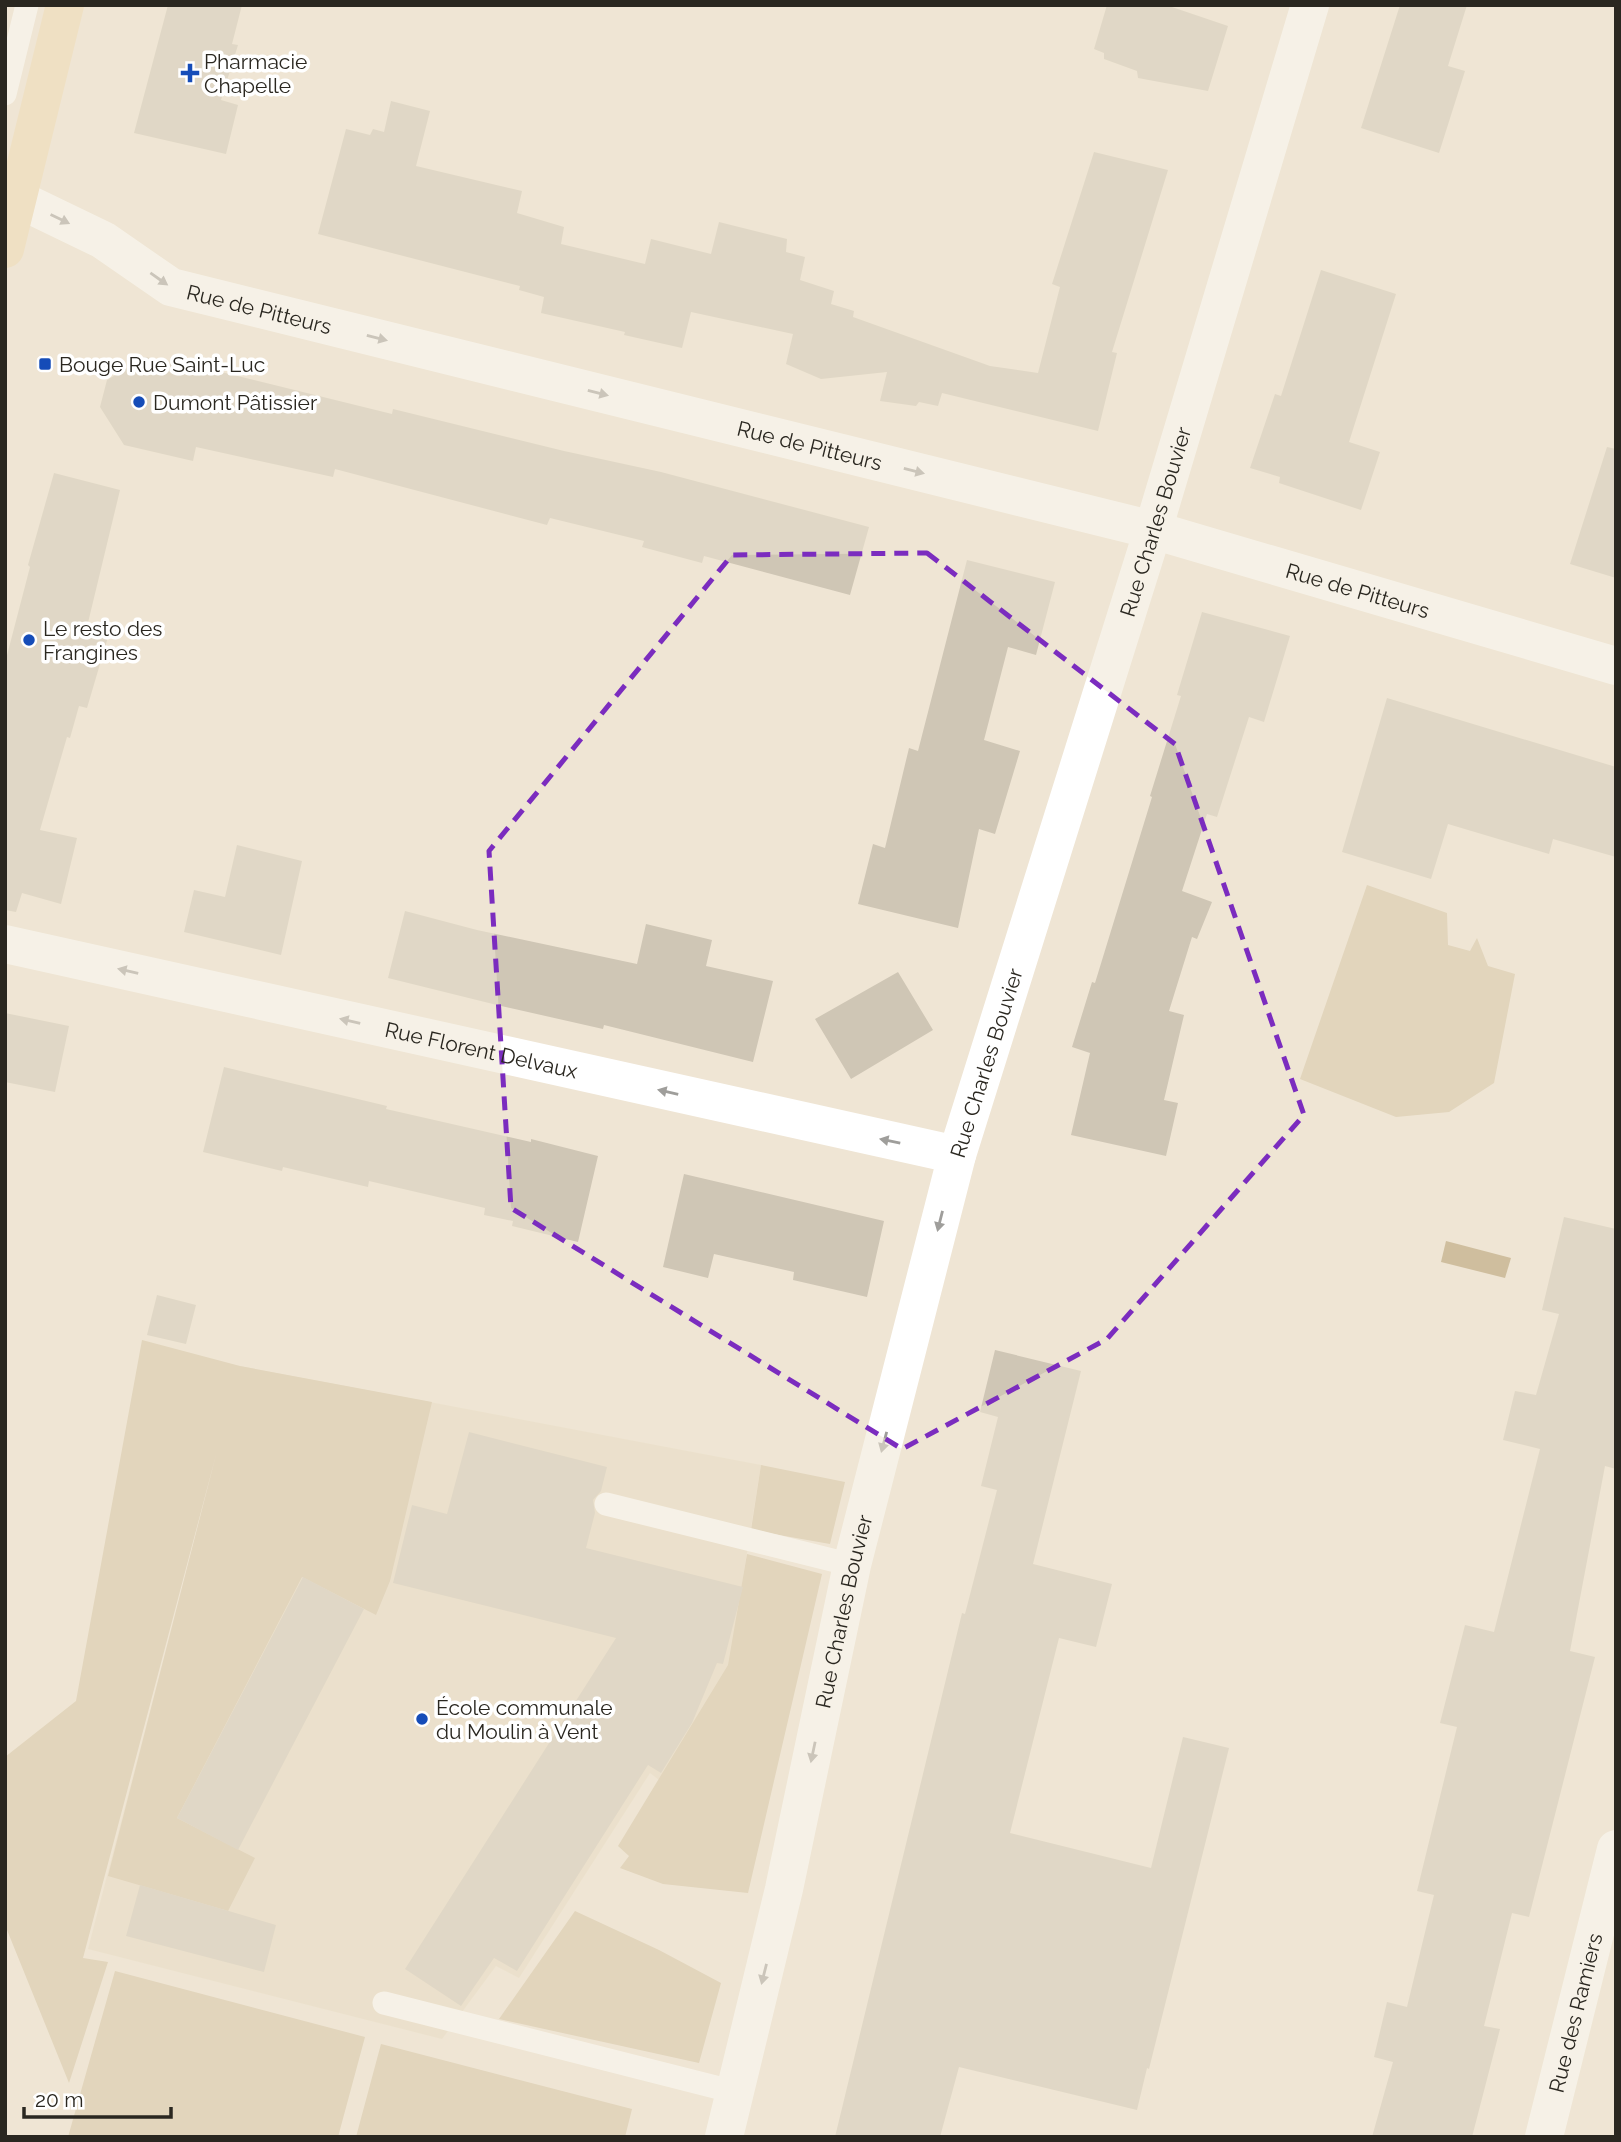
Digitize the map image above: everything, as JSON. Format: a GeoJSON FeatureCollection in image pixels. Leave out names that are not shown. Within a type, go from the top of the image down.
{"type":"FeatureCollection","features":[{"type":"Feature","properties":{"kind":"main road"},"geometry":{"type":"LineString","coordinates":[[5,249],[65,5]]}},
{"type":"Feature","properties":{"kind":"street","name":"Rue Charles Bouvier"},"geometry":{"type":"LineString","coordinates":[[724,2137],[784,1889],[852,1566],[957,1155],[1153,530],[1310,5]]}},
{"type":"Feature","properties":{"kind":"street","name":"Rue de Pitteurs"},"geometry":{"type":"LineString","coordinates":[[18,199],[103,240],[171,287],[1153,530],[1616,666]]}},
{"type":"Feature","properties":{"kind":"street","name":"Rue Florent Delvaux"},"geometry":{"type":"LineString","coordinates":[[5,944],[957,1155]]}},
{"type":"Feature","properties":{"kind":"street","name":"Rue des Ramiers"},"geometry":{"type":"LineString","coordinates":[[1544,2137],[1616,1849]]}},
{"type":"Feature","properties":{"kind":"lane"},"geometry":{"type":"LineString","coordinates":[[5,94],[27,5]]}},
{"type":"Feature","properties":{"kind":"lane"},"geometry":{"type":"LineString","coordinates":[[606,1504],[852,1566]]}},
{"type":"Feature","properties":{"kind":"lane"},"geometry":{"type":"LineString","coordinates":[[384,2003],[736,2092]]}},
{"type":"Feature","properties":{"kind":"highlighted area"},"geometry":{"type":"Polygon","coordinates":[[[927,553],[1175,744],[1304,1115],[1107,1339],[902,1449],[511,1208],[489,851],[732,555],[927,553]]]}},
{"type":"Feature","properties":{"kind":"shaded area"},"geometry":{"type":"Polygon","coordinates":[[[1367,885],[1447,913],[1448,945],[1470,951],[1477,938],[1488,966],[1515,974],[1494,1083],[1449,1112],[1396,1117],[1300,1079],[1367,885]]]}},
{"type":"Feature","properties":{"kind":"shaded area"},"geometry":{"type":"Polygon","coordinates":[[[1446,1241],[1511,1258],[1505,1278],[1441,1262],[1446,1241]]]}},
{"type":"Feature","properties":{"kind":"shaded area"},"geometry":{"type":"Polygon","coordinates":[[[142,1340],[240,1366],[432,1402],[390,1581],[376,1615],[302,1577],[177,1818],[255,1858],[228,1911],[108,1876],[217,1451],[83,1958],[108,1962],[69,2083],[5,1925],[5,1757],[76,1701],[142,1340]]]}},
{"type":"Feature","properties":{"kind":"shaded area","name":"École communale du Moulin à Vent"},"geometry":{"type":"Polygon","coordinates":[[[240,1366],[761,1465],[729,1665],[659,1780],[650,1773],[519,1978],[496,1966],[442,2039],[88,1949],[240,1366]]]}},
{"type":"Feature","properties":{"kind":"shaded area"},"geometry":{"type":"Polygon","coordinates":[[[761,1465],[845,1482],[830,1544],[751,1530],[761,1465]]]}},
{"type":"Feature","properties":{"kind":"shaded area"},"geometry":{"type":"Polygon","coordinates":[[[747,1554],[822,1574],[748,1893],[663,1884],[620,1868],[629,1856],[618,1846],[728,1665],[747,1554]]]}},
{"type":"Feature","properties":{"kind":"shaded area"},"geometry":{"type":"Polygon","coordinates":[[[575,1911],[659,1950],[721,1983],[699,2063],[499,2019],[575,1911]]]}},
{"type":"Feature","properties":{"kind":"shaded area"},"geometry":{"type":"Polygon","coordinates":[[[115,1971],[365,2037],[338,2137],[68,2137],[115,1971]]]}},
{"type":"Feature","properties":{"kind":"shaded area"},"geometry":{"type":"Polygon","coordinates":[[[381,2044],[632,2109],[625,2137],[356,2137],[381,2044]]]}},
{"type":"Feature","properties":{"kind":"building","name":"Pharmacie Chapelle"},"geometry":{"type":"Polygon","coordinates":[[[168,5],[242,5],[232,44],[238,45],[221,100],[238,105],[226,154],[134,133],[168,5]]]}},
{"type":"Feature","properties":{"kind":"building"},"geometry":{"type":"Polygon","coordinates":[[[1107,5],[1166,5],[1228,26],[1208,91],[1138,78],[1137,71],[1104,59],[1104,53],[1094,49],[1107,5]]]}},
{"type":"Feature","properties":{"kind":"building"},"geometry":{"type":"Polygon","coordinates":[[[1400,5],[1467,5],[1448,66],[1465,71],[1439,153],[1361,128],[1400,5]]]}},
{"type":"Feature","properties":{"kind":"building"},"geometry":{"type":"Polygon","coordinates":[[[391,101],[430,111],[416,166],[522,191],[517,213],[564,227],[561,244],[645,264],[651,239],[711,254],[719,222],[787,239],[786,252],[805,257],[800,280],[834,291],[831,304],[854,311],[853,317],[990,366],[1038,373],[1060,287],[1052,284],[1094,152],[1168,170],[1112,352],[1117,353],[1098,431],[942,393],[938,406],[919,402],[916,406],[880,401],[887,372],[821,379],[786,364],[793,334],[691,312],[682,348],[541,313],[544,297],[519,290],[520,286],[318,234],[346,129],[370,135],[373,129],[384,132],[391,101]]]}},
{"type":"Feature","properties":{"kind":"building"},"geometry":{"type":"Polygon","coordinates":[[[1321,270],[1396,294],[1349,442],[1380,452],[1361,510],[1279,483],[1280,477],[1250,468],[1275,394],[1281,396],[1321,270]]]}},
{"type":"Feature","properties":{"kind":"building"},"geometry":{"type":"Polygon","coordinates":[[[146,357],[207,374],[209,369],[392,414],[393,409],[661,472],[869,527],[850,595],[704,556],[702,563],[642,547],[644,541],[550,518],[547,525],[335,469],[333,477],[196,447],[193,461],[124,445],[100,407],[107,380],[146,357]]]}},
{"type":"Feature","properties":{"kind":"building"},"geometry":{"type":"Polygon","coordinates":[[[1607,447],[1616,449],[1616,578],[1570,564],[1607,447]]]}},
{"type":"Feature","properties":{"kind":"building"},"geometry":{"type":"Polygon","coordinates":[[[54,473],[120,490],[86,631],[108,637],[87,708],[79,706],[70,738],[67,737],[40,830],[77,838],[61,904],[22,893],[16,912],[5,910],[5,663],[30,567],[28,565],[54,473]]]}},
{"type":"Feature","properties":{"kind":"building"},"geometry":{"type":"Polygon","coordinates":[[[967,560],[1055,582],[1036,655],[1008,647],[984,740],[1020,751],[995,834],[979,829],[958,928],[858,904],[873,844],[885,848],[909,748],[918,751],[967,560]]]}},
{"type":"Feature","properties":{"kind":"building"},"geometry":{"type":"Polygon","coordinates":[[[1202,612],[1290,636],[1264,722],[1249,717],[1217,817],[1207,814],[1182,891],[1212,902],[1197,939],[1192,937],[1169,1011],[1184,1015],[1164,1100],[1178,1103],[1166,1156],[1071,1135],[1090,1053],[1072,1047],[1092,982],[1095,983],[1152,797],[1150,796],[1181,696],[1177,695],[1202,612]]]}},
{"type":"Feature","properties":{"kind":"building"},"geometry":{"type":"Polygon","coordinates":[[[1387,698],[1616,767],[1616,857],[1553,839],[1549,854],[1448,824],[1431,879],[1342,852],[1387,698]]]}},
{"type":"Feature","properties":{"kind":"building"},"geometry":{"type":"Polygon","coordinates":[[[237,845],[302,861],[281,955],[184,932],[194,890],[225,897],[237,845]]]}},
{"type":"Feature","properties":{"kind":"building"},"geometry":{"type":"Polygon","coordinates":[[[405,911],[477,930],[637,964],[646,924],[712,940],[706,966],[773,981],[753,1062],[604,1025],[603,1029],[388,978],[405,911]]]}},
{"type":"Feature","properties":{"kind":"building"},"geometry":{"type":"Polygon","coordinates":[[[898,972],[933,1030],[851,1079],[815,1019],[898,972]]]}},
{"type":"Feature","properties":{"kind":"building"},"geometry":{"type":"Polygon","coordinates":[[[5,1013],[69,1026],[55,1092],[5,1082],[5,1013]]]}},
{"type":"Feature","properties":{"kind":"building"},"geometry":{"type":"Polygon","coordinates":[[[224,1067],[387,1106],[386,1109],[598,1156],[578,1242],[512,1226],[513,1221],[484,1215],[485,1208],[369,1181],[368,1187],[283,1167],[282,1171],[203,1152],[224,1067]]]}},
{"type":"Feature","properties":{"kind":"building"},"geometry":{"type":"Polygon","coordinates":[[[684,1174],[884,1221],[867,1297],[793,1280],[794,1272],[714,1254],[708,1278],[663,1267],[684,1174]]]}},
{"type":"Feature","properties":{"kind":"building"},"geometry":{"type":"Polygon","coordinates":[[[1564,1217],[1616,1229],[1616,1469],[1605,1466],[1570,1651],[1595,1657],[1529,1917],[1512,1913],[1484,2026],[1500,2029],[1472,2137],[1372,2137],[1393,2062],[1374,2057],[1387,2002],[1407,2007],[1434,1895],[1417,1891],[1457,1727],[1440,1723],[1465,1625],[1494,1632],[1540,1449],[1503,1440],[1515,1391],[1536,1395],[1559,1314],[1542,1310],[1564,1217]]]}},
{"type":"Feature","properties":{"kind":"building"},"geometry":{"type":"Polygon","coordinates":[[[157,1295],[196,1305],[186,1344],[147,1335],[157,1295]]]}},
{"type":"Feature","properties":{"kind":"building"},"geometry":{"type":"Polygon","coordinates":[[[995,1350],[1081,1371],[1033,1564],[1112,1584],[1096,1647],[1059,1638],[1010,1833],[1151,1868],[1183,1737],[1229,1748],[1137,2110],[959,2067],[940,2137],[835,2137],[962,1613],[965,1614],[997,1490],[981,1486],[998,1417],[980,1412],[995,1350]]]}},
{"type":"Feature","properties":{"kind":"building"},"geometry":{"type":"Polygon","coordinates":[[[469,1432],[607,1467],[601,1491],[593,1500],[595,1513],[586,1548],[743,1587],[723,1664],[717,1663],[692,1723],[661,1773],[648,1765],[517,1971],[494,1958],[461,2006],[405,1969],[616,1638],[393,1583],[412,1505],[447,1514],[469,1432]]]}},
{"type":"Feature","properties":{"kind":"building"},"geometry":{"type":"Polygon","coordinates":[[[303,1577],[364,1609],[238,1850],[177,1818],[303,1577]]]}},
{"type":"Feature","properties":{"kind":"building"},"geometry":{"type":"Polygon","coordinates":[[[140,1885],[276,1925],[264,1972],[126,1936],[140,1885]]]}},
{"type":"Feature","properties":{"kind":"place","name":"Pharmacie Chapelle"},"geometry":{"type":"Point","coordinates":[190,73]}},
{"type":"Feature","properties":{"kind":"place","name":"Bouge Rue Saint-Luc"},"geometry":{"type":"Point","coordinates":[45,364]}},
{"type":"Feature","properties":{"kind":"place","name":"Dumont Pâtissier"},"geometry":{"type":"Point","coordinates":[139,402]}},
{"type":"Feature","properties":{"kind":"place","name":"Le resto des Frangines"},"geometry":{"type":"Point","coordinates":[29,640]}},
{"type":"Feature","properties":{"kind":"place","name":"École communale du Moulin à Vent"},"geometry":{"type":"Point","coordinates":[422,1719]}}]}
